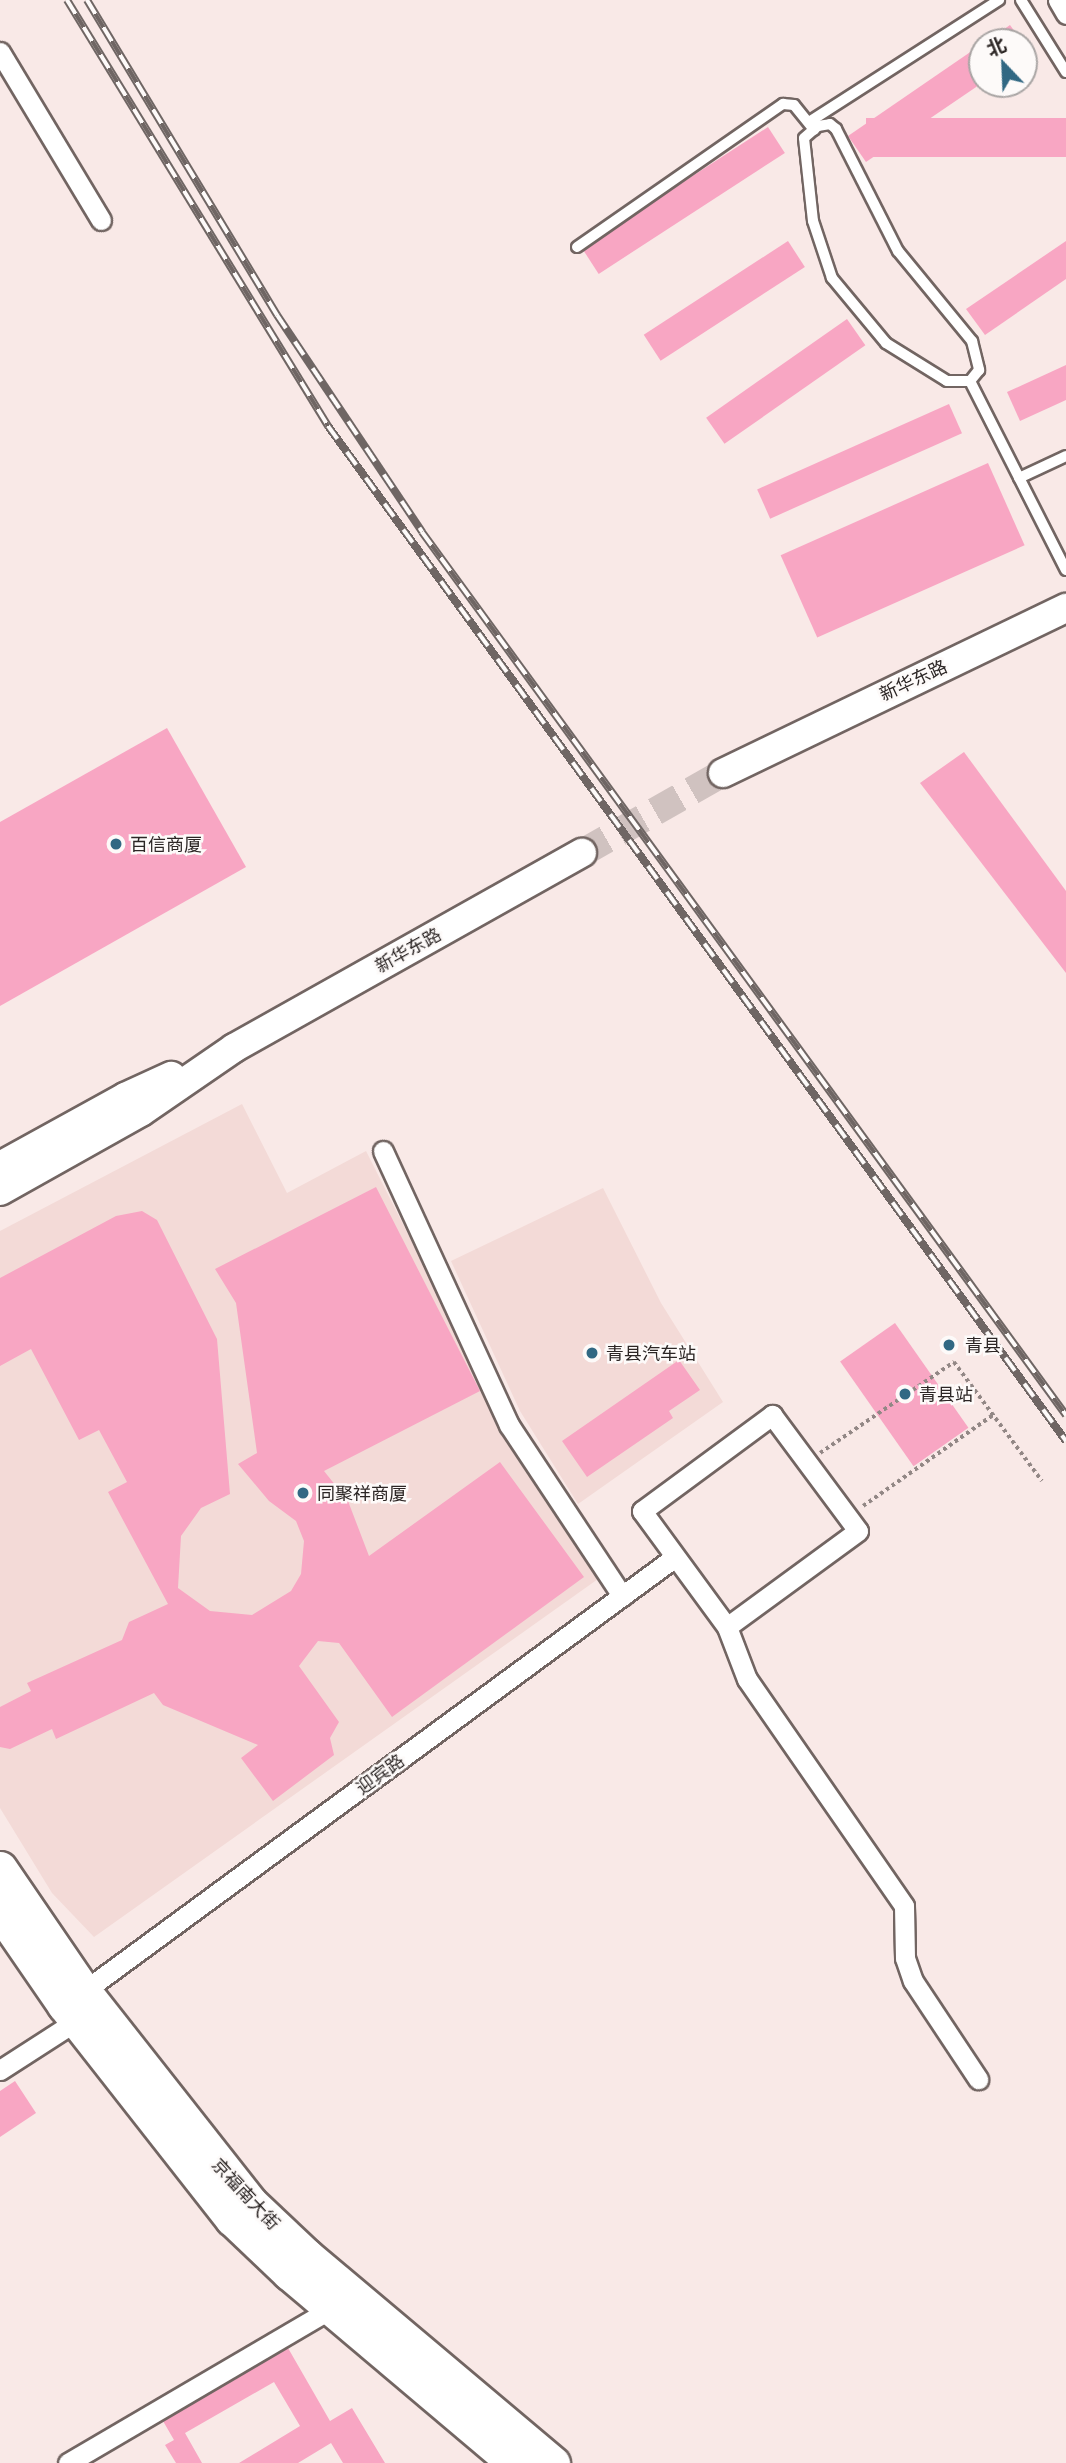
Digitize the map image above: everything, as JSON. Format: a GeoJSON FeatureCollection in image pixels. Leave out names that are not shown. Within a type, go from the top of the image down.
{"type":"FeatureCollection","features":[{"type":"Feature","properties":{"kind":"highway","name":"京福南大街"},"geometry":{"type":"LineString","coordinates":[[0,1868],[80,2006],[232,2219],[331,2309],[514,2463]]}},
{"type":"Feature","properties":{"kind":"highway","name":"京福南大街"},"geometry":{"type":"LineString","coordinates":[[0,1912],[250,2202],[306,2255],[553,2463]]}},
{"type":"Feature","properties":{"kind":"main road","name":"新华东路"},"geometry":{"type":"LineString","coordinates":[[723,773],[1066,608]]}},
{"type":"Feature","properties":{"kind":"main road","name":"新华东路"},"geometry":{"type":"LineString","coordinates":[[0,1166],[125,1097],[234,1048],[582,853]]}},
{"type":"Feature","properties":{"kind":"main road","name":"新华东路"},"geometry":{"type":"LineString","coordinates":[[0,1191],[141,1112],[234,1048]]}},
{"type":"Feature","properties":{"kind":"street"},"geometry":{"type":"LineString","coordinates":[[1058,0],[1066,14]]}},
{"type":"Feature","properties":{"kind":"street"},"geometry":{"type":"LineString","coordinates":[[0,52],[101,220]]}},
{"type":"Feature","properties":{"kind":"street"},"geometry":{"type":"LineString","coordinates":[[383,1151],[509,1425],[622,1596]]}},
{"type":"Feature","properties":{"kind":"street"},"geometry":{"type":"LineString","coordinates":[[727,1627],[858,1531],[772,1415],[642,1511],[727,1627],[747,1679],[904,1906],[905,1958],[914,1981],[978,2079]]}},
{"type":"Feature","properties":{"kind":"street","name":"迎宾路"},"geometry":{"type":"LineString","coordinates":[[0,2070],[80,2006],[675,1557]]}},
{"type":"Feature","properties":{"kind":"street"},"geometry":{"type":"LineString","coordinates":[[68,2463],[331,2309]]}},
{"type":"Feature","properties":{"kind":"lane"},"geometry":{"type":"LineString","coordinates":[[970,381],[947,381],[886,343],[832,278],[813,221],[804,138],[812,126],[999,0]]}},
{"type":"Feature","properties":{"kind":"lane"},"geometry":{"type":"LineString","coordinates":[[1021,0],[1066,72]]}},
{"type":"Feature","properties":{"kind":"lane"},"geometry":{"type":"LineString","coordinates":[[578,247],[783,104],[794,106],[812,126]]}},
{"type":"Feature","properties":{"kind":"lane"},"geometry":{"type":"LineString","coordinates":[[812,126],[830,124],[836,129],[892,241],[972,341],[979,370],[970,381]]}},
{"type":"Feature","properties":{"kind":"lane"},"geometry":{"type":"LineString","coordinates":[[970,381],[1066,570]]}},
{"type":"Feature","properties":{"kind":"lane"},"geometry":{"type":"LineString","coordinates":[[1019,478],[1066,457]]}},
{"type":"Feature","properties":{"kind":"path"},"geometry":{"type":"LineString","coordinates":[[807,1462],[954,1362],[1042,1481]]}},
{"type":"Feature","properties":{"kind":"path"},"geometry":{"type":"LineString","coordinates":[[847,1517],[993,1415]]}},
{"type":"Feature","properties":{"kind":"shaded area"},"geometry":{"type":"Polygon","coordinates":[[[242,1104],[287,1193],[366,1151],[506,1428],[598,1579],[94,1937],[52,1893],[0,1808],[0,1231],[242,1104]]]}},
{"type":"Feature","properties":{"kind":"shaded area","name":"青县汽车站"},"geometry":{"type":"Polygon","coordinates":[[[603,1188],[661,1303],[723,1402],[578,1504],[520,1411],[451,1261],[603,1188]]]}},
{"type":"Feature","properties":{"kind":"building"},"geometry":{"type":"Polygon","coordinates":[[[968,54],[968,93],[866,162],[848,136],[968,54]]]}},
{"type":"Feature","properties":{"kind":"building"},"geometry":{"type":"Polygon","coordinates":[[[866,118],[1066,118],[1066,157],[866,157],[866,118]]]}},
{"type":"Feature","properties":{"kind":"building"},"geometry":{"type":"Polygon","coordinates":[[[768,127],[785,153],[599,274],[582,248],[768,127]]]}},
{"type":"Feature","properties":{"kind":"building"},"geometry":{"type":"Polygon","coordinates":[[[788,241],[805,267],[661,361],[644,335],[788,241]]]}},
{"type":"Feature","properties":{"kind":"building"},"geometry":{"type":"Polygon","coordinates":[[[1066,241],[1066,279],[985,335],[966,309],[1066,241]]]}},
{"type":"Feature","properties":{"kind":"building"},"geometry":{"type":"Polygon","coordinates":[[[847,319],[865,345],[724,444],[706,418],[847,319]]]}},
{"type":"Feature","properties":{"kind":"building"},"geometry":{"type":"Polygon","coordinates":[[[1066,365],[1066,400],[1020,421],[1007,392],[1066,365]]]}},
{"type":"Feature","properties":{"kind":"building"},"geometry":{"type":"Polygon","coordinates":[[[949,404],[962,433],[770,519],[757,489],[949,404]]]}},
{"type":"Feature","properties":{"kind":"building"},"geometry":{"type":"Polygon","coordinates":[[[988,463],[1025,545],[817,638],[781,555],[988,463]]]}},
{"type":"Feature","properties":{"kind":"building","name":"百信商厦"},"geometry":{"type":"Polygon","coordinates":[[[167,728],[246,867],[0,1006],[0,822],[167,728]]]}},
{"type":"Feature","properties":{"kind":"building"},"geometry":{"type":"Polygon","coordinates":[[[964,752],[1066,891],[1066,973],[920,783],[964,752]]]}},
{"type":"Feature","properties":{"kind":"building","name":"同聚祥商厦"},"geometry":{"type":"Polygon","coordinates":[[[376,1187],[480,1391],[324,1471],[348,1501],[369,1556],[500,1462],[584,1577],[392,1717],[339,1643],[318,1641],[299,1666],[339,1722],[330,1738],[334,1755],[273,1801],[241,1758],[258,1745],[163,1705],[154,1693],[56,1739],[52,1729],[10,1749],[0,1747],[0,1707],[31,1691],[27,1683],[122,1640],[129,1622],[168,1604],[108,1492],[127,1482],[99,1430],[79,1440],[31,1349],[0,1366],[0,1278],[116,1216],[142,1211],[157,1220],[217,1339],[230,1494],[201,1508],[181,1536],[178,1588],[210,1611],[252,1615],[291,1591],[301,1574],[304,1541],[296,1521],[269,1501],[238,1464],[257,1453],[236,1303],[215,1269],[376,1187]]]}},
{"type":"Feature","properties":{"kind":"building","name":"青县站"},"geometry":{"type":"Polygon","coordinates":[[[895,1323],[968,1428],[914,1466],[840,1361],[895,1323]]]}},
{"type":"Feature","properties":{"kind":"building"},"geometry":{"type":"Polygon","coordinates":[[[679,1360],[700,1390],[669,1411],[673,1418],[587,1477],[562,1441],[679,1360]]]}},
{"type":"Feature","properties":{"kind":"building"},"geometry":{"type":"Polygon","coordinates":[[[15,2081],[36,2113],[0,2137],[0,2091],[15,2081]]]}},
{"type":"Feature","properties":{"kind":"building"},"geometry":{"type":"Polygon","coordinates":[[[288,2348],[330,2421],[352,2408],[385,2463],[343,2463],[331,2443],[298,2463],[239,2463],[300,2426],[274,2382],[185,2433],[202,2463],[176,2463],[165,2445],[174,2440],[163,2421],[288,2348]]]}},
{"type":"Feature","properties":{"kind":"tunnel"},"geometry":{"type":"LineString","coordinates":[[582,853],[723,773]]}},
{"type":"Feature","properties":{"kind":"railway"},"geometry":{"type":"LineString","coordinates":[[67,0],[328,426],[1066,1441]]}},
{"type":"Feature","properties":{"kind":"railway"},"geometry":{"type":"LineString","coordinates":[[87,0],[277,315],[422,532],[1066,1415]]}},
{"type":"Feature","properties":{"kind":"place","name":"百信商厦"},"geometry":{"type":"Point","coordinates":[116,844]}},
{"type":"Feature","properties":{"kind":"place","name":"青县"},"geometry":{"type":"Point","coordinates":[949,1345]}},
{"type":"Feature","properties":{"kind":"place","name":"青县汽车站"},"geometry":{"type":"Point","coordinates":[592,1353]}},
{"type":"Feature","properties":{"kind":"place","name":"青县站"},"geometry":{"type":"Point","coordinates":[905,1394]}},
{"type":"Feature","properties":{"kind":"place","name":"同聚祥商厦"},"geometry":{"type":"Point","coordinates":[303,1493]}}]}
